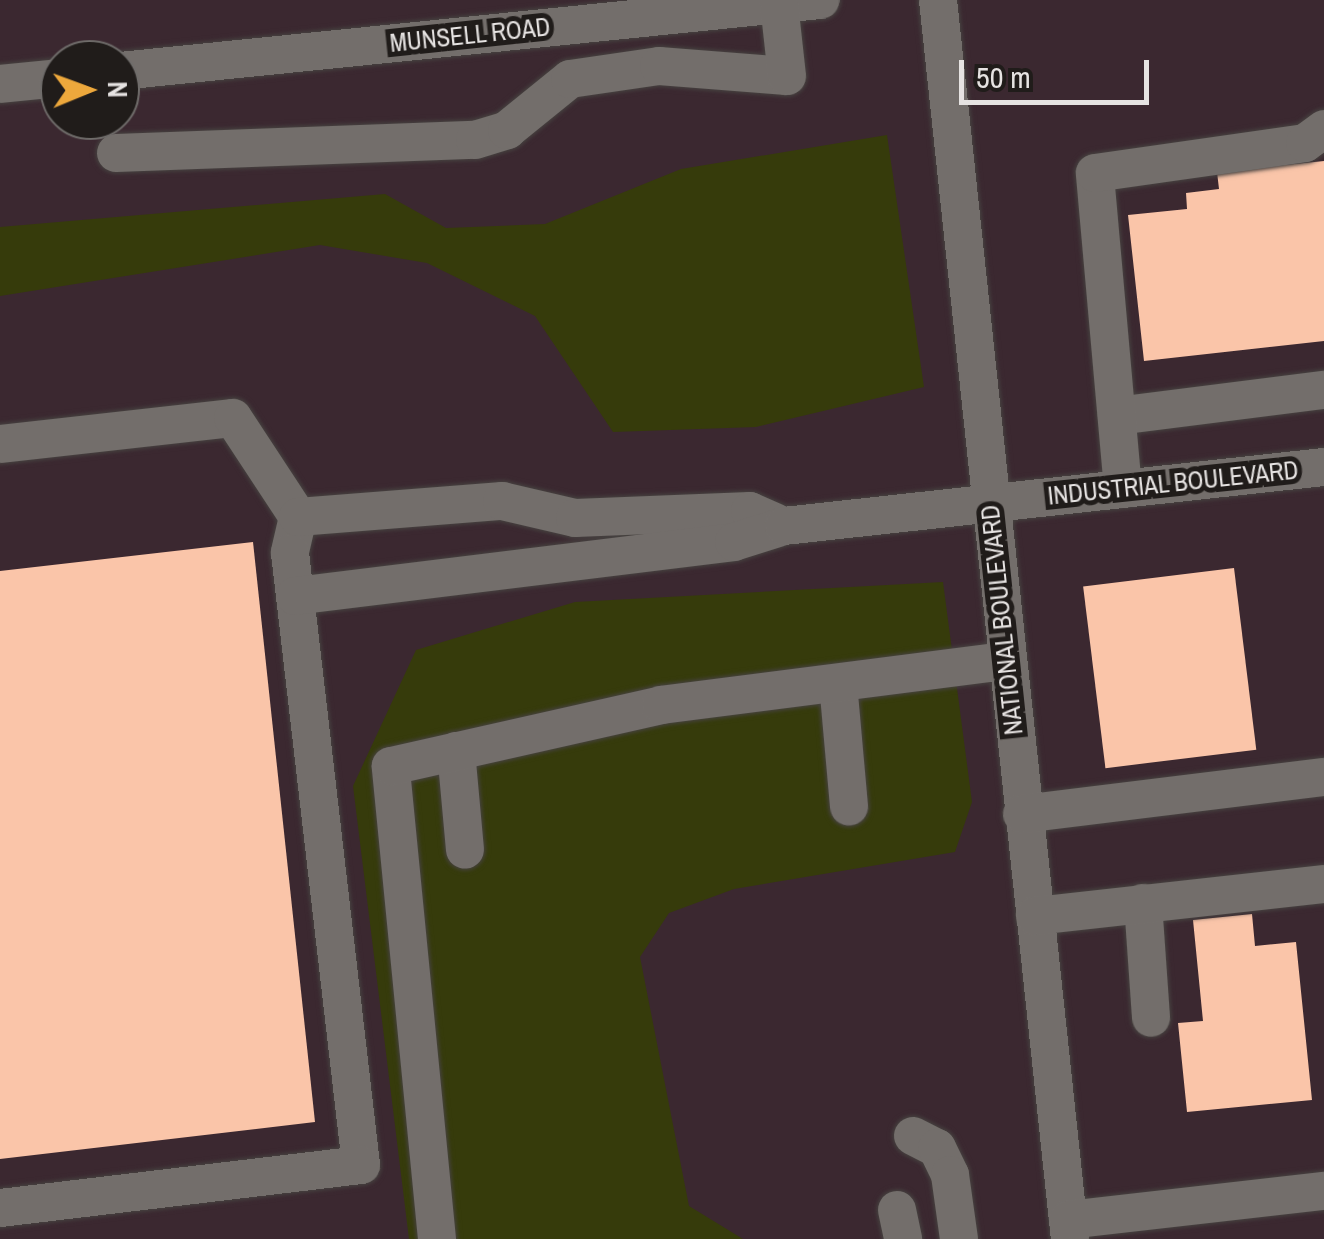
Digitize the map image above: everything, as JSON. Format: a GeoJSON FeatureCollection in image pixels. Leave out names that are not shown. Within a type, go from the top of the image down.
{"type":"FeatureCollection","features":[{"type":"Feature","properties":{"kind":"street","name":"MUNSELL ROAD"},"geometry":{"type":"LineString","coordinates":[[140,69],[820,0]]}},
{"type":"Feature","properties":{"kind":"street","name":"NATIONAL BOULEVARD"},"geometry":{"type":"LineString","coordinates":[[938,0],[1069,1229]]}},
{"type":"Feature","properties":{"kind":"street"},"geometry":{"type":"LineString","coordinates":[[116,153],[475,140],[506,130],[570,78],[659,66],[787,76],[779,4]]}},
{"type":"Feature","properties":{"kind":"street"},"geometry":{"type":"LineString","coordinates":[[0,84],[40,80]]}},
{"type":"Feature","properties":{"kind":"street"},"geometry":{"type":"LineString","coordinates":[[1123,489],[1095,173],[1305,143],[1324,129]]}},
{"type":"Feature","properties":{"kind":"street"},"geometry":{"type":"LineString","coordinates":[[1117,416],[1324,390]]}},
{"type":"Feature","properties":{"kind":"street"},"geometry":{"type":"LineString","coordinates":[[0,444],[233,418],[298,516],[290,554],[362,1166],[0,1208]]}},
{"type":"Feature","properties":{"kind":"street","name":"INDUSTRIAL BOULEVARD"},"geometry":{"type":"LineString","coordinates":[[295,596],[734,542],[784,526],[1324,467]]}},
{"type":"Feature","properties":{"kind":"street","name":"INDUSTRIAL BOULEVARD"},"geometry":{"type":"LineString","coordinates":[[298,516],[502,501],[575,518],[750,511],[784,526]]}},
{"type":"Feature","properties":{"kind":"street"},"geometry":{"type":"LineString","coordinates":[[437,1239],[391,766],[661,705],[1006,661]]}},
{"type":"Feature","properties":{"kind":"street"},"geometry":{"type":"LineString","coordinates":[[838,683],[849,807]]}},
{"type":"Feature","properties":{"kind":"street"},"geometry":{"type":"LineString","coordinates":[[456,751],[465,850]]}},
{"type":"Feature","properties":{"kind":"street"},"geometry":{"type":"LineString","coordinates":[[1022,814],[1324,778]]}},
{"type":"Feature","properties":{"kind":"street"},"geometry":{"type":"LineString","coordinates":[[1034,916],[1324,884]]}},
{"type":"Feature","properties":{"kind":"street"},"geometry":{"type":"LineString","coordinates":[[1143,903],[1151,1018]]}},
{"type":"Feature","properties":{"kind":"street"},"geometry":{"type":"LineString","coordinates":[[913,1136],[937,1148],[950,1174],[959,1239]]}},
{"type":"Feature","properties":{"kind":"street"},"geometry":{"type":"LineString","coordinates":[[1069,1229],[1324,1191]]}},
{"type":"Feature","properties":{"kind":"shaded area"},"geometry":{"type":"Polygon","coordinates":[[[0,0],[1324,0],[1324,1239],[0,1239],[0,0]]]}},
{"type":"Feature","properties":{"kind":"green space"},"geometry":{"type":"Polygon","coordinates":[[[887,135],[924,387],[756,427],[613,432],[535,316],[427,263],[320,245],[0,296],[0,227],[385,194],[446,228],[545,224],[681,169],[887,135]]]}},
{"type":"Feature","properties":{"kind":"green space"},"geometry":{"type":"Polygon","coordinates":[[[943,582],[972,802],[955,852],[734,889],[669,913],[640,957],[689,1206],[743,1239],[409,1239],[353,786],[416,650],[575,602],[943,582]]]}},
{"type":"Feature","properties":{"kind":"building"},"geometry":{"type":"Polygon","coordinates":[[[1324,161],[1324,341],[1144,361],[1128,215],[1187,209],[1186,193],[1219,189],[1217,172],[1324,161]]]}},
{"type":"Feature","properties":{"kind":"building"},"geometry":{"type":"Polygon","coordinates":[[[253,542],[315,1122],[0,1159],[0,571],[253,542]]]}},
{"type":"Feature","properties":{"kind":"building"},"geometry":{"type":"Polygon","coordinates":[[[1234,568],[1256,750],[1105,768],[1083,587],[1234,568]]]}},
{"type":"Feature","properties":{"kind":"building"},"geometry":{"type":"Polygon","coordinates":[[[1252,914],[1255,946],[1296,942],[1312,1100],[1187,1112],[1178,1023],[1203,1021],[1193,920],[1252,914]]]}}]}
